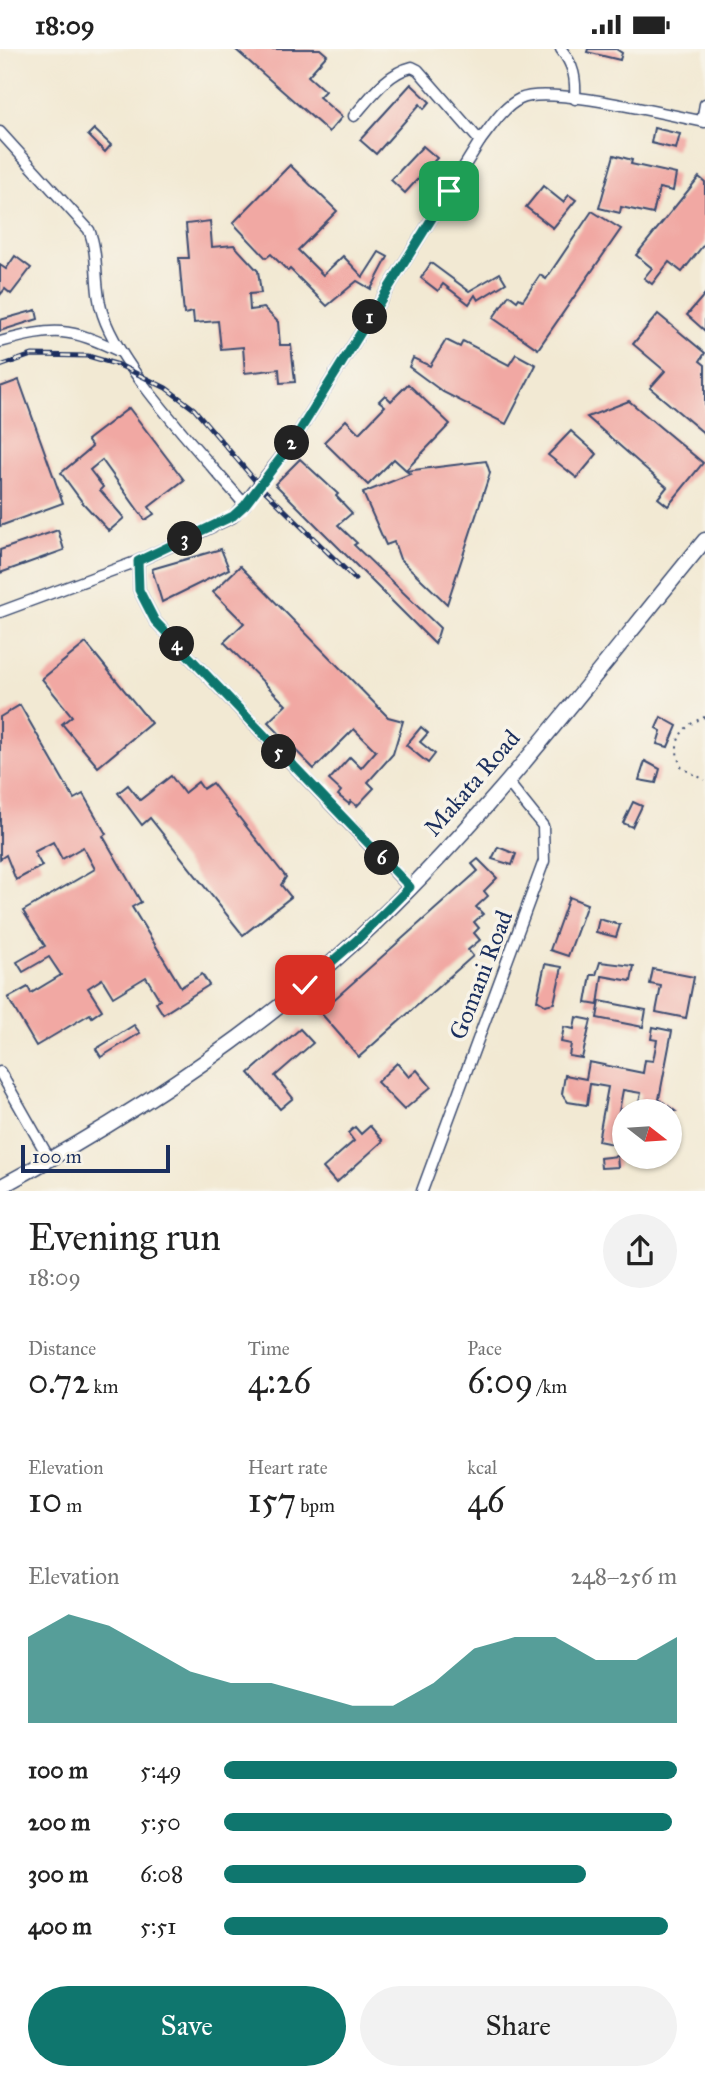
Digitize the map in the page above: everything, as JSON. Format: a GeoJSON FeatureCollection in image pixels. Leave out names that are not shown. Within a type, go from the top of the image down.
{"type":"FeatureCollection","features":[{"type":"Feature","properties":{"kind":"main road","name":"Makata Road"},"geometry":{"type":"LineString","coordinates":[[0,1187],[100,1130],[229,1044],[358,939],[410,887],[507,781],[705,540]]}},
{"type":"Feature","properties":{"kind":"street"},"geometry":{"type":"LineString","coordinates":[[561,49],[572,63],[576,80],[575,99]]}},
{"type":"Feature","properties":{"kind":"street"},"geometry":{"type":"LineString","coordinates":[[354,116],[380,87],[398,72],[412,67],[418,70],[480,141]]}},
{"type":"Feature","properties":{"kind":"street"},"geometry":{"type":"LineString","coordinates":[[0,612],[138,561],[227,520],[245,505],[292,443],[480,141],[502,113],[519,99],[537,95],[575,99],[704,122],[705,104]]}},
{"type":"Feature","properties":{"kind":"street"},"geometry":{"type":"LineString","coordinates":[[0,132],[89,230],[94,241],[101,312],[124,354],[136,374],[245,505]]}},
{"type":"Feature","properties":{"kind":"street"},"geometry":{"type":"LineString","coordinates":[[0,342],[44,330],[59,330],[79,334],[124,354]]}},
{"type":"Feature","properties":{"kind":"street"},"geometry":{"type":"LineString","coordinates":[[138,561],[139,590],[155,621],[410,887]]}},
{"type":"Feature","properties":{"kind":"street","name":"Gomani Road"},"geometry":{"type":"LineString","coordinates":[[422,1191],[544,860],[543,826],[507,781]]}},
{"type":"Feature","properties":{"kind":"street"},"geometry":{"type":"LineString","coordinates":[[0,1072],[50,1160]]}},
{"type":"Feature","properties":{"kind":"path"},"geometry":{"type":"LineString","coordinates":[[705,717],[681,733],[675,749],[682,768],[688,774],[705,780]]}},
{"type":"Feature","properties":{"kind":"building"},"geometry":{"type":"Polygon","coordinates":[[[235,49],[320,49],[327,55],[308,76],[325,91],[319,97],[342,117],[329,132],[235,49]]]}},
{"type":"Feature","properties":{"kind":"building"},"geometry":{"type":"Polygon","coordinates":[[[588,49],[616,49],[622,53],[620,60],[587,52],[588,49]]]}},
{"type":"Feature","properties":{"kind":"building"},"geometry":{"type":"Polygon","coordinates":[[[411,84],[430,102],[424,109],[420,104],[376,154],[360,140],[411,84]]]}},
{"type":"Feature","properties":{"kind":"building"},"geometry":{"type":"Polygon","coordinates":[[[654,128],[680,134],[676,149],[651,143],[654,128]]]}},
{"type":"Feature","properties":{"kind":"building"},"geometry":{"type":"Polygon","coordinates":[[[94,129],[111,145],[105,152],[88,135],[94,129]]]}},
{"type":"Feature","properties":{"kind":"building"},"geometry":{"type":"Polygon","coordinates":[[[423,146],[437,158],[405,193],[391,180],[423,146]]]}},
{"type":"Feature","properties":{"kind":"building"},"geometry":{"type":"Polygon","coordinates":[[[614,155],[632,160],[631,164],[676,174],[673,191],[659,188],[653,214],[621,207],[620,213],[599,208],[614,155]]]}},
{"type":"Feature","properties":{"kind":"building"},"geometry":{"type":"Polygon","coordinates":[[[290,165],[337,211],[298,250],[323,275],[343,256],[363,277],[379,252],[388,257],[371,289],[357,281],[327,306],[271,254],[266,258],[233,223],[290,165]]]}},
{"type":"Feature","properties":{"kind":"building"},"geometry":{"type":"Polygon","coordinates":[[[699,177],[705,182],[705,243],[682,272],[669,262],[652,284],[644,278],[652,268],[636,255],[699,177]]]}},
{"type":"Feature","properties":{"kind":"building"},"geometry":{"type":"Polygon","coordinates":[[[543,186],[563,202],[569,195],[576,200],[553,228],[526,207],[543,186]]]}},
{"type":"Feature","properties":{"kind":"building"},"geometry":{"type":"Polygon","coordinates":[[[592,211],[621,229],[538,349],[493,318],[509,295],[517,301],[519,298],[523,300],[540,275],[546,279],[592,211]]]}},
{"type":"Feature","properties":{"kind":"building"},"geometry":{"type":"Polygon","coordinates":[[[210,221],[212,247],[234,245],[258,271],[261,293],[249,294],[250,310],[264,308],[278,322],[280,345],[291,345],[295,382],[280,383],[279,369],[245,373],[243,347],[221,349],[218,321],[194,323],[193,312],[184,314],[179,258],[189,258],[186,224],[210,221]]]}},
{"type":"Feature","properties":{"kind":"building"},"geometry":{"type":"Polygon","coordinates":[[[15,256],[31,268],[11,294],[5,289],[0,295],[0,265],[6,269],[15,256]]]}},
{"type":"Feature","properties":{"kind":"building"},"geometry":{"type":"Polygon","coordinates":[[[431,263],[469,291],[500,273],[506,283],[478,300],[475,295],[469,304],[443,284],[438,291],[421,278],[431,263]]]}},
{"type":"Feature","properties":{"kind":"building"},"geometry":{"type":"Polygon","coordinates":[[[705,294],[705,331],[687,315],[705,294]]]}},
{"type":"Feature","properties":{"kind":"building"},"geometry":{"type":"Polygon","coordinates":[[[36,310],[38,319],[0,331],[0,320],[36,310]]]}},
{"type":"Feature","properties":{"kind":"building"},"geometry":{"type":"Polygon","coordinates":[[[658,314],[705,353],[700,361],[705,365],[705,434],[650,388],[665,371],[633,344],[658,314]]]}},
{"type":"Feature","properties":{"kind":"building"},"geometry":{"type":"Polygon","coordinates":[[[446,340],[460,347],[463,341],[509,365],[516,354],[536,365],[506,424],[443,392],[409,367],[413,358],[430,366],[446,340]]]}},
{"type":"Feature","properties":{"kind":"building"},"geometry":{"type":"Polygon","coordinates":[[[19,380],[63,503],[0,526],[0,387],[19,380]]]}},
{"type":"Feature","properties":{"kind":"building"},"geometry":{"type":"Polygon","coordinates":[[[408,384],[450,424],[406,470],[394,459],[368,485],[324,442],[346,420],[359,433],[385,406],[379,401],[385,395],[391,401],[408,384]]]}},
{"type":"Feature","properties":{"kind":"building"},"geometry":{"type":"Polygon","coordinates":[[[629,401],[703,463],[668,506],[658,498],[667,487],[587,417],[629,401]]]}},
{"type":"Feature","properties":{"kind":"building"},"geometry":{"type":"Polygon","coordinates":[[[129,408],[184,480],[149,507],[154,514],[145,520],[102,460],[90,470],[103,487],[100,490],[124,518],[109,531],[83,503],[61,473],[92,447],[87,440],[129,408]]]}},
{"type":"Feature","properties":{"kind":"building"},"geometry":{"type":"Polygon","coordinates":[[[571,431],[597,454],[577,478],[548,455],[571,431]]]}},
{"type":"Feature","properties":{"kind":"building"},"geometry":{"type":"Polygon","coordinates":[[[300,459],[338,494],[336,496],[352,513],[338,525],[357,543],[354,545],[440,628],[435,644],[275,484],[300,459]]]}},
{"type":"Feature","properties":{"kind":"building"},"geometry":{"type":"Polygon","coordinates":[[[486,461],[490,473],[447,604],[400,559],[394,542],[386,545],[363,493],[410,474],[406,471],[486,461]]]}},
{"type":"Feature","properties":{"kind":"building"},"geometry":{"type":"Polygon","coordinates":[[[58,530],[64,550],[0,573],[0,550],[58,530]]]}},
{"type":"Feature","properties":{"kind":"building"},"geometry":{"type":"Polygon","coordinates":[[[221,549],[229,569],[162,602],[152,569],[221,549]]]}},
{"type":"Feature","properties":{"kind":"building"},"geometry":{"type":"Polygon","coordinates":[[[240,566],[388,717],[403,721],[393,754],[368,782],[374,788],[357,806],[351,801],[349,804],[338,795],[341,791],[329,780],[350,757],[361,768],[376,751],[354,729],[314,769],[268,722],[286,705],[224,642],[244,623],[213,592],[240,566]]]}},
{"type":"Feature","properties":{"kind":"building"},"geometry":{"type":"Polygon","coordinates":[[[86,643],[151,723],[98,767],[62,724],[72,716],[42,679],[86,643]]]}},
{"type":"Feature","properties":{"kind":"building"},"geometry":{"type":"Polygon","coordinates":[[[20,705],[74,799],[83,794],[106,834],[103,836],[141,902],[132,907],[181,987],[202,974],[209,985],[163,1014],[156,1003],[160,1000],[146,977],[113,997],[102,979],[88,988],[102,1010],[92,1017],[90,1014],[36,1046],[8,998],[28,987],[31,993],[61,975],[49,957],[23,972],[17,962],[45,946],[23,911],[95,869],[83,847],[62,859],[53,842],[34,852],[42,866],[16,880],[6,855],[0,859],[0,717],[20,705]]]}},
{"type":"Feature","properties":{"kind":"building"},"geometry":{"type":"Polygon","coordinates":[[[661,717],[677,726],[668,747],[657,744],[661,731],[656,728],[661,717]]]}},
{"type":"Feature","properties":{"kind":"building"},"geometry":{"type":"Polygon","coordinates":[[[421,727],[428,733],[420,742],[435,754],[428,763],[406,745],[421,727]]]}},
{"type":"Feature","properties":{"kind":"building"},"geometry":{"type":"Polygon","coordinates":[[[645,761],[660,769],[656,783],[639,780],[645,761]]]}},
{"type":"Feature","properties":{"kind":"building"},"geometry":{"type":"Polygon","coordinates":[[[171,776],[184,793],[198,782],[203,789],[212,783],[286,877],[281,885],[291,897],[243,935],[150,818],[142,825],[118,793],[128,785],[140,800],[171,776]]]}},
{"type":"Feature","properties":{"kind":"building"},"geometry":{"type":"Polygon","coordinates":[[[633,802],[642,806],[632,827],[623,823],[633,802]]]}},
{"type":"Feature","properties":{"kind":"building"},"geometry":{"type":"Polygon","coordinates":[[[498,847],[516,854],[512,865],[492,859],[498,847]]]}},
{"type":"Feature","properties":{"kind":"building"},"geometry":{"type":"Polygon","coordinates":[[[478,859],[497,878],[484,891],[488,896],[476,907],[483,914],[474,922],[479,928],[474,933],[480,940],[468,950],[473,956],[359,1057],[320,1012],[478,871],[472,864],[478,859]]]}},
{"type":"Feature","properties":{"kind":"building"},"geometry":{"type":"Polygon","coordinates":[[[569,897],[587,904],[568,956],[550,950],[569,897]]]}},
{"type":"Feature","properties":{"kind":"building"},"geometry":{"type":"Polygon","coordinates":[[[599,919],[620,925],[616,937],[596,932],[599,919]]]}},
{"type":"Feature","properties":{"kind":"building"},"geometry":{"type":"Polygon","coordinates":[[[600,962],[634,966],[631,981],[602,976],[598,1005],[586,1003],[591,975],[596,975],[600,962]]]}},
{"type":"Feature","properties":{"kind":"building"},"geometry":{"type":"Polygon","coordinates":[[[545,964],[562,967],[554,1003],[545,1005],[537,1000],[545,964]]]}},
{"type":"Feature","properties":{"kind":"building"},"geometry":{"type":"Polygon","coordinates":[[[653,969],[694,977],[686,1018],[656,1012],[661,986],[650,984],[653,969]]]}},
{"type":"Feature","properties":{"kind":"building"},"geometry":{"type":"Polygon","coordinates":[[[600,1001],[646,1010],[643,1027],[597,1018],[600,1001]]]}},
{"type":"Feature","properties":{"kind":"building"},"geometry":{"type":"Polygon","coordinates":[[[576,1017],[591,1020],[582,1058],[569,1056],[571,1044],[561,1042],[564,1027],[574,1029],[576,1017]]]}},
{"type":"Feature","properties":{"kind":"building"},"geometry":{"type":"Polygon","coordinates":[[[134,1025],[140,1033],[101,1057],[96,1049],[134,1025]]]}},
{"type":"Feature","properties":{"kind":"building"},"geometry":{"type":"Polygon","coordinates":[[[653,1027],[672,1031],[659,1099],[640,1099],[641,1093],[623,1090],[621,1099],[612,1099],[612,1144],[598,1141],[608,1087],[590,1084],[587,1105],[568,1102],[562,1094],[565,1075],[586,1079],[589,1062],[643,1073],[645,1060],[653,1061],[657,1040],[651,1039],[653,1027]]]}},
{"type":"Feature","properties":{"kind":"building"},"geometry":{"type":"Polygon","coordinates":[[[300,1029],[313,1043],[275,1076],[293,1098],[280,1109],[249,1073],[300,1029]]]}},
{"type":"Feature","properties":{"kind":"building"},"geometry":{"type":"Polygon","coordinates":[[[397,1063],[409,1077],[417,1070],[431,1087],[404,1110],[377,1082],[397,1063]]]}},
{"type":"Feature","properties":{"kind":"building"},"geometry":{"type":"Polygon","coordinates":[[[370,1126],[383,1141],[336,1183],[323,1168],[354,1141],[348,1133],[355,1127],[361,1134],[370,1126]]]}},
{"type":"Feature","properties":{"kind":"building"},"geometry":{"type":"Polygon","coordinates":[[[612,1157],[612,1167],[601,1168],[600,1158],[612,1157]]]}},
{"type":"Feature","properties":{"kind":"railway"},"geometry":{"type":"LineString","coordinates":[[0,366],[32,355],[88,356],[119,365],[166,388],[194,409],[258,484],[355,579]]}},
{"type":"Feature","properties":{"kind":"route"},"geometry":{"type":"LineString","coordinates":[[305,985],[358,939],[410,887],[155,621],[139,590],[138,561],[220,523],[245,505],[292,443],[449,191]]}}]}
